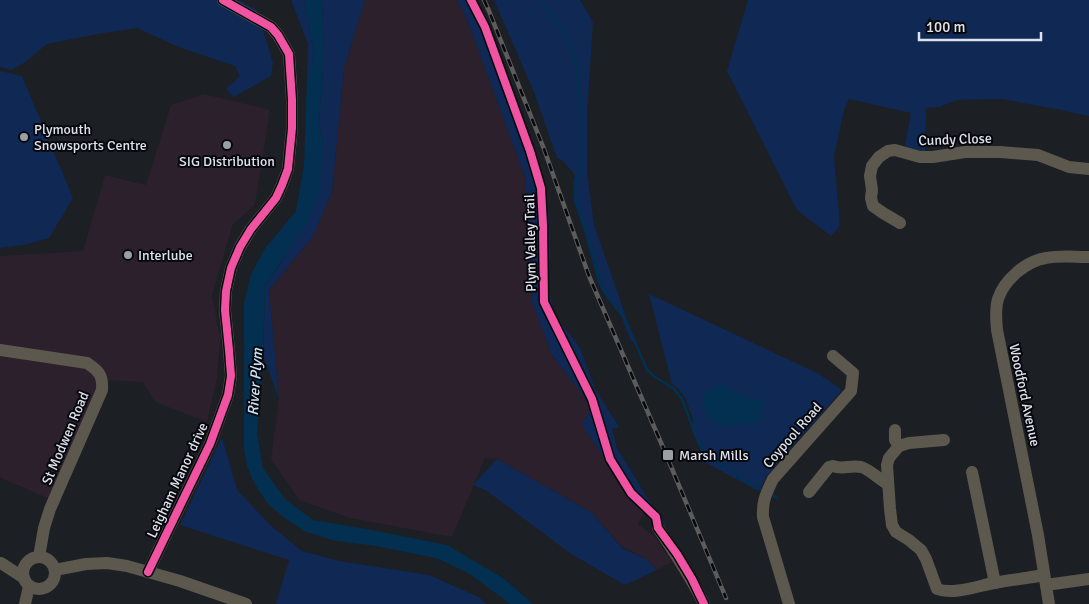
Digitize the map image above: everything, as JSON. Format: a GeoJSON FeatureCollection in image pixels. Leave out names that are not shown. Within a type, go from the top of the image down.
{"type":"FeatureCollection","features":[{"type":"Feature","properties":{"kind":"street","name":"Leigham Manor drive"},"geometry":{"type":"LineString","coordinates":[[148,572],[210,444],[228,395],[231,376],[225,310],[226,291],[231,268],[240,247],[251,229],[276,198],[288,169],[292,128],[289,54],[271,27],[223,0]]}},
{"type":"Feature","properties":{"kind":"street","name":"Cundy Close"},"geometry":{"type":"LineString","coordinates":[[900,223],[883,214],[866,199],[872,190],[870,176],[872,166],[879,157],[888,151],[894,150],[920,157],[965,152],[1000,152],[1038,156],[1069,167],[1088,169]]}},
{"type":"Feature","properties":{"kind":"street","name":"Woodford Avenue"},"geometry":{"type":"LineString","coordinates":[[1048,604],[1038,535],[997,330],[996,315],[998,299],[1004,286],[1025,267],[1039,259],[1049,257],[1089,257]]}},
{"type":"Feature","properties":{"kind":"street","name":"St Modwen Road"},"geometry":{"type":"LineString","coordinates":[[0,350],[88,363],[101,376],[102,390],[50,509],[44,528],[39,557]]}},
{"type":"Feature","properties":{"kind":"street","name":"Coypool Road"},"geometry":{"type":"LineString","coordinates":[[789,604],[763,517],[762,506],[773,479],[851,390],[853,373],[833,356]]}},
{"type":"Feature","properties":{"kind":"street"},"geometry":{"type":"LineString","coordinates":[[894,430],[895,440],[899,446]]}},
{"type":"Feature","properties":{"kind":"street"},"geometry":{"type":"LineString","coordinates":[[944,440],[909,443],[899,446],[887,465],[892,525],[896,532],[921,550],[937,589],[953,591],[995,583],[1089,579]]}},
{"type":"Feature","properties":{"kind":"street"},"geometry":{"type":"LineString","coordinates":[[809,492],[829,467],[832,466],[838,468],[858,466],[867,469],[888,484]]}},
{"type":"Feature","properties":{"kind":"street"},"geometry":{"type":"LineString","coordinates":[[972,472],[995,583]]}},
{"type":"Feature","properties":{"kind":"street"},"geometry":{"type":"LineString","coordinates":[[658,528],[682,562],[704,604]]}},
{"type":"Feature","properties":{"kind":"street"},"geometry":{"type":"LineString","coordinates":[[25,604],[26,582],[23,573],[26,564],[39,557],[49,561],[55,570],[53,581],[44,589],[34,604]]}},
{"type":"Feature","properties":{"kind":"street"},"geometry":{"type":"LineString","coordinates":[[0,562],[26,564]]}},
{"type":"Feature","properties":{"kind":"street"},"geometry":{"type":"LineString","coordinates":[[0,562],[34,588],[44,589]]}},
{"type":"Feature","properties":{"kind":"street"},"geometry":{"type":"LineString","coordinates":[[55,570],[86,564],[107,563],[127,566],[180,581],[246,604]]}},
{"type":"Feature","properties":{"kind":"shaded area"},"geometry":{"type":"Polygon","coordinates":[[[0,0],[239,0],[257,10],[273,63],[271,76],[234,97],[226,89],[240,76],[235,66],[181,48],[137,28],[47,44],[24,63],[11,70],[0,67],[0,0]]]}},
{"type":"Feature","properties":{"kind":"shaded area"},"geometry":{"type":"Polygon","coordinates":[[[291,0],[304,0],[314,54],[307,77],[308,44],[291,0]]]}},
{"type":"Feature","properties":{"kind":"shaded area"},"geometry":{"type":"Polygon","coordinates":[[[320,0],[365,0],[344,68],[332,191],[314,235],[269,290],[279,399],[263,355],[265,286],[281,263],[323,143],[319,121],[324,56],[322,5],[320,0]]]}},
{"type":"Feature","properties":{"kind":"shaded area"},"geometry":{"type":"Polygon","coordinates":[[[365,0],[457,0],[467,19],[525,177],[532,302],[552,355],[592,407],[630,496],[644,513],[638,524],[654,536],[672,562],[657,570],[646,559],[621,546],[591,512],[497,459],[485,458],[452,537],[350,518],[299,500],[271,459],[279,399],[269,290],[314,235],[332,191],[344,68],[365,0]]]}},
{"type":"Feature","properties":{"kind":"shaded area"},"geometry":{"type":"Polygon","coordinates":[[[457,0],[475,0],[489,28],[547,195],[550,259],[547,284],[555,315],[580,348],[595,389],[619,427],[612,429],[617,448],[667,526],[644,513],[630,496],[582,425],[592,407],[552,355],[532,302],[525,177],[467,19],[457,0]]]}},
{"type":"Feature","properties":{"kind":"shaded area"},"geometry":{"type":"Polygon","coordinates":[[[494,0],[580,0],[593,22],[587,115],[587,172],[594,225],[635,343],[631,341],[621,316],[598,283],[574,202],[573,182],[575,175],[562,160],[557,158],[534,92],[494,0]]]}},
{"type":"Feature","properties":{"kind":"shaded area"},"geometry":{"type":"Polygon","coordinates":[[[748,0],[1089,0],[1089,116],[1001,99],[958,100],[941,107],[926,108],[925,152],[905,146],[911,113],[849,99],[844,110],[834,157],[840,226],[831,236],[797,210],[727,71],[748,0]]]}},
{"type":"Feature","properties":{"kind":"shaded area","name":"Plymouth Snowsports Centre"},"geometry":{"type":"Polygon","coordinates":[[[0,71],[22,76],[73,198],[49,238],[24,245],[0,248],[0,71]]]}},
{"type":"Feature","properties":{"kind":"shaded area"},"geometry":{"type":"Polygon","coordinates":[[[204,94],[270,110],[255,205],[233,224],[212,295],[220,338],[217,378],[207,422],[155,402],[143,382],[106,380],[54,501],[1,478],[0,256],[83,251],[105,175],[146,185],[171,105],[204,94]]]}},
{"type":"Feature","properties":{"kind":"shaded area"},"geometry":{"type":"Polygon","coordinates":[[[649,294],[819,374],[842,390],[766,477],[759,491],[706,463],[693,433],[693,419],[686,400],[679,389],[672,384],[649,294]]]}},
{"type":"Feature","properties":{"kind":"shaded area"},"geometry":{"type":"Polygon","coordinates":[[[222,437],[237,490],[270,525],[302,551],[339,561],[429,575],[479,597],[486,604],[276,604],[289,560],[180,525],[222,437]]]}},
{"type":"Feature","properties":{"kind":"shaded area"},"geometry":{"type":"Polygon","coordinates":[[[497,459],[591,512],[622,548],[646,559],[657,570],[625,585],[571,554],[487,491],[473,485],[497,459]]]}},
{"type":"Feature","properties":{"kind":"water","name":"River Plym"},"geometry":{"type":"Polygon","coordinates":[[[304,0],[320,0],[322,5],[324,56],[319,121],[323,143],[319,192],[307,223],[265,286],[263,355],[257,434],[263,468],[285,499],[313,520],[447,545],[503,578],[533,604],[510,604],[470,574],[436,558],[376,546],[336,541],[306,532],[268,504],[254,483],[247,466],[244,449],[244,303],[251,274],[266,247],[296,211],[304,165],[307,77],[314,54],[304,0]]]}},
{"type":"Feature","properties":{"kind":"water"},"geometry":{"type":"Polygon","coordinates":[[[718,385],[728,386],[734,393],[749,400],[759,398],[764,404],[762,418],[754,423],[730,425],[720,424],[711,419],[704,409],[704,397],[711,387],[718,385]]]}},
{"type":"Feature","properties":{"kind":"waterway"},"geometry":{"type":"LineString","coordinates":[[541,0],[569,44],[576,65],[581,111],[581,161],[575,196],[594,257],[599,281],[626,321],[647,370],[674,389],[682,399],[697,439],[705,452],[743,480],[763,490]]}},
{"type":"Feature","properties":{"kind":"waterway"},"geometry":{"type":"LineString","coordinates":[[770,493],[777,498]]}},
{"type":"Feature","properties":{"kind":"railway"},"geometry":{"type":"LineString","coordinates":[[484,0],[544,149],[589,276],[726,598]]}},
{"type":"Feature","properties":{"kind":"cycle path"},"geometry":{"type":"LineString","coordinates":[[148,572],[210,444],[228,395],[231,376],[225,310],[226,291],[231,268],[240,247],[251,229],[276,198],[288,169],[292,128],[289,54],[271,27],[223,0]]}},
{"type":"Feature","properties":{"kind":"cycle path","name":"Plym Valley Trail"},"geometry":{"type":"LineString","coordinates":[[471,0],[485,27],[530,151],[541,188],[544,302],[592,399],[610,459],[631,493],[656,517],[658,528],[677,554],[704,604]]}},
{"type":"Feature","properties":{"kind":"place","name":"Plymouth Snowsports Centre"},"geometry":{"type":"Point","coordinates":[24,137]}},
{"type":"Feature","properties":{"kind":"place","name":"SIG Distribution"},"geometry":{"type":"Point","coordinates":[227,145]}},
{"type":"Feature","properties":{"kind":"place","name":"Interlube"},"geometry":{"type":"Point","coordinates":[128,255]}},
{"type":"Feature","properties":{"kind":"place","name":"Marsh Mills"},"geometry":{"type":"Point","coordinates":[668,455]}}]}
